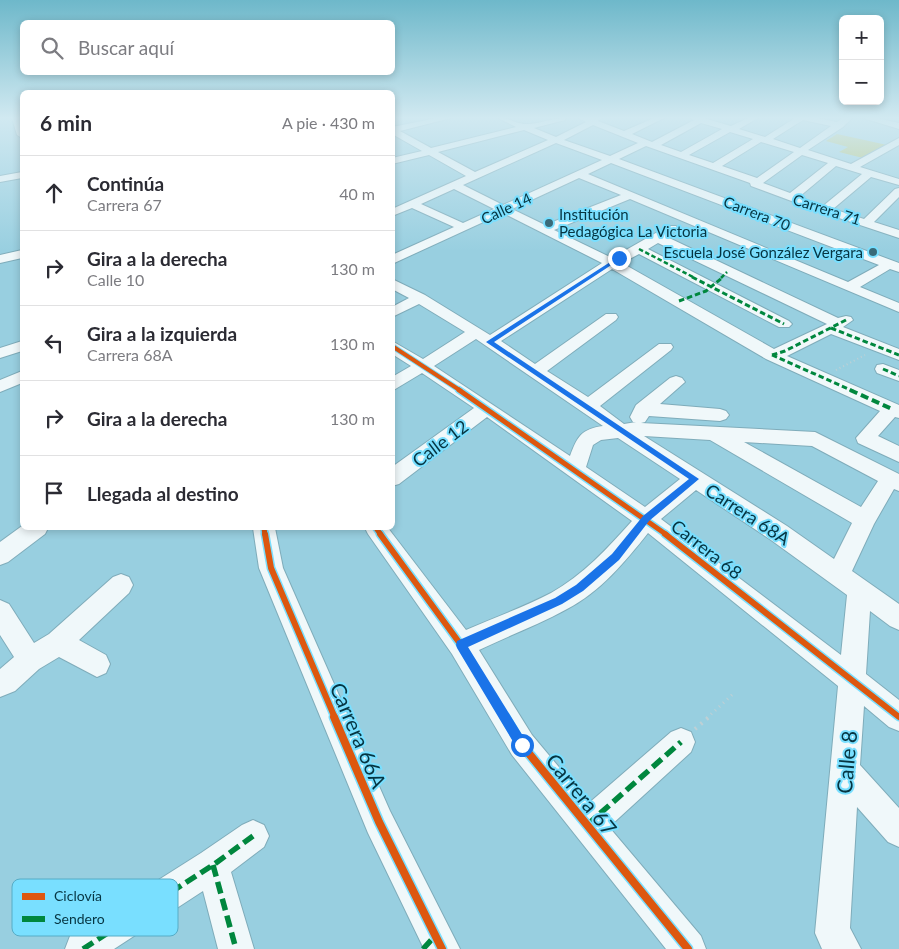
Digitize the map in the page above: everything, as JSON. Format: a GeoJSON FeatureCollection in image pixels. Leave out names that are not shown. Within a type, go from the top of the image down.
{"type":"FeatureCollection","features":[{"type":"Feature","properties":{"kind":"street"},"geometry":{"type":"LineString","coordinates":[[450,162],[474,176]]}},
{"type":"Feature","properties":{"kind":"street"},"geometry":{"type":"LineString","coordinates":[[400,207],[505,162]]}},
{"type":"Feature","properties":{"kind":"street","name":"Calle 14"},"geometry":{"type":"LineString","coordinates":[[395,259],[605,162]]}},
{"type":"Feature","properties":{"kind":"street","name":"Carrera 70"},"geometry":{"type":"LineString","coordinates":[[621,162],[895,266]]}},
{"type":"Feature","properties":{"kind":"street","name":"Carrera 71"},"geometry":{"type":"LineString","coordinates":[[699,162],[825,210],[899,234]]}},
{"type":"Feature","properties":{"kind":"street"},"geometry":{"type":"LineString","coordinates":[[713,167],[722,162]]}},
{"type":"Feature","properties":{"kind":"street"},"geometry":{"type":"LineString","coordinates":[[756,183],[786,162]]}},
{"type":"Feature","properties":{"kind":"street"},"geometry":{"type":"LineString","coordinates":[[792,198],[834,162]]}},
{"type":"Feature","properties":{"kind":"street"},"geometry":{"type":"LineString","coordinates":[[840,162],[894,181],[899,173]]}},
{"type":"Feature","properties":{"kind":"street"},"geometry":{"type":"LineString","coordinates":[[852,166],[859,162]]}},
{"type":"Feature","properties":{"kind":"street"},"geometry":{"type":"LineString","coordinates":[[825,210],[868,173]]}},
{"type":"Feature","properties":{"kind":"street"},"geometry":{"type":"LineString","coordinates":[[580,174],[631,195],[700,215],[849,288],[899,308]]}},
{"type":"Feature","properties":{"kind":"street"},"geometry":{"type":"LineString","coordinates":[[0,179],[20,175]]}},
{"type":"Feature","properties":{"kind":"street"},"geometry":{"type":"LineString","coordinates":[[454,185],[612,263],[772,354],[896,411],[865,438],[899,455]]}},
{"type":"Feature","properties":{"kind":"street"},"geometry":{"type":"LineString","coordinates":[[867,223],[899,191]]}},
{"type":"Feature","properties":{"kind":"street"},"geometry":{"type":"LineString","coordinates":[[546,229],[631,195]]}},
{"type":"Feature","properties":{"kind":"street"},"geometry":{"type":"LineString","coordinates":[[700,215],[725,201]]}},
{"type":"Feature","properties":{"kind":"street"},"geometry":{"type":"LineString","coordinates":[[400,207],[463,227]]}},
{"type":"Feature","properties":{"kind":"street"},"geometry":{"type":"LineString","coordinates":[[395,383],[423,366],[482,337],[612,263],[639,250],[672,229]]}},
{"type":"Feature","properties":{"kind":"street"},"geometry":{"type":"LineString","coordinates":[[658,238],[839,324],[880,348],[899,355]]}},
{"type":"Feature","properties":{"kind":"street"},"geometry":{"type":"LineString","coordinates":[[639,250],[784,324]]}},
{"type":"Feature","properties":{"kind":"street"},"geometry":{"type":"LineString","coordinates":[[0,260],[20,255]]}},
{"type":"Feature","properties":{"kind":"street"},"geometry":{"type":"LineString","coordinates":[[849,288],[895,266]]}},
{"type":"Feature","properties":{"kind":"street"},"geometry":{"type":"LineString","coordinates":[[680,301],[690,299],[713,287],[727,272]]}},
{"type":"Feature","properties":{"kind":"street","name":"Carrera 68A"},"geometry":{"type":"LineString","coordinates":[[395,285],[420,298],[588,406],[620,430],[849,582],[899,618]]}},
{"type":"Feature","properties":{"kind":"street"},"geometry":{"type":"LineString","coordinates":[[395,311],[420,298]]}},
{"type":"Feature","properties":{"kind":"street"},"geometry":{"type":"LineString","coordinates":[[535,372],[611,317]]}},
{"type":"Feature","properties":{"kind":"street"},"geometry":{"type":"LineString","coordinates":[[772,354],[785,351],[839,324]]}},
{"type":"Feature","properties":{"kind":"street"},"geometry":{"type":"LineString","coordinates":[[0,354],[20,347]]}},
{"type":"Feature","properties":{"kind":"street"},"geometry":{"type":"LineString","coordinates":[[588,406],[665,347]]}},
{"type":"Feature","properties":{"kind":"street","name":"Carrera 68"},"geometry":{"type":"LineString","coordinates":[[395,348],[487,408],[646,519],[899,716]]}},
{"type":"Feature","properties":{"kind":"street"},"geometry":{"type":"LineString","coordinates":[[883,369],[899,376]]}},
{"type":"Feature","properties":{"kind":"street"},"geometry":{"type":"LineString","coordinates":[[0,386],[20,378]]}},
{"type":"Feature","properties":{"kind":"street"},"geometry":{"type":"LineString","coordinates":[[643,430],[639,418],[642,409],[676,382]]}},
{"type":"Feature","properties":{"kind":"street","name":"Calle 12"},"geometry":{"type":"LineString","coordinates":[[395,477],[487,408]]}},
{"type":"Feature","properties":{"kind":"street"},"geometry":{"type":"LineString","coordinates":[[642,409],[716,424],[815,439],[894,480],[865,520],[849,582]]}},
{"type":"Feature","properties":{"kind":"street"},"geometry":{"type":"LineString","coordinates":[[575,470],[585,441],[597,434],[620,430],[716,424],[865,520]]}},
{"type":"Feature","properties":{"kind":"street"},"geometry":{"type":"LineString","coordinates":[[461,645],[558,601],[579,588],[615,557],[646,519],[695,479]]}},
{"type":"Feature","properties":{"kind":"street"},"geometry":{"type":"LineString","coordinates":[[0,555],[33,530]]}},
{"type":"Feature","properties":{"kind":"street","name":"Carrera 66A"},"geometry":{"type":"LineString","coordinates":[[264,530],[271,568],[433,945]]}},
{"type":"Feature","properties":{"kind":"street","name":"Carrera 67"},"geometry":{"type":"LineString","coordinates":[[377,530],[461,645],[522,745],[688,949]]}},
{"type":"Feature","properties":{"kind":"street","name":"Calle 8"},"geometry":{"type":"LineString","coordinates":[[838,941],[845,770],[853,679],[849,582]]}},
{"type":"Feature","properties":{"kind":"street"},"geometry":{"type":"LineString","coordinates":[[0,684],[6,682],[30,660],[58,643],[121,585]]}},
{"type":"Feature","properties":{"kind":"street"},"geometry":{"type":"LineString","coordinates":[[0,612],[30,660]]}},
{"type":"Feature","properties":{"kind":"street"},"geometry":{"type":"LineString","coordinates":[[58,643],[97,664]]}},
{"type":"Feature","properties":{"kind":"street"},"geometry":{"type":"LineString","coordinates":[[587,824],[681,742]]}},
{"type":"Feature","properties":{"kind":"street"},"geometry":{"type":"LineString","coordinates":[[845,770],[899,831]]}},
{"type":"Feature","properties":{"kind":"street"},"geometry":{"type":"LineString","coordinates":[[178,888],[253,836]]}},
{"type":"Feature","properties":{"kind":"street"},"geometry":{"type":"LineString","coordinates":[[213,865],[236,949]]}},
{"type":"Feature","properties":{"kind":"street"},"geometry":{"type":"LineString","coordinates":[[83,949],[103,936]]}},
{"type":"Feature","properties":{"kind":"path"},"geometry":{"type":"LineString","coordinates":[[821,377],[880,348]]}},
{"type":"Feature","properties":{"kind":"path"},"geometry":{"type":"LineString","coordinates":[[681,742],[733,694]]}},
{"type":"Feature","properties":{"kind":"marked path"},"geometry":{"type":"LineString","coordinates":[[639,249],[784,324]]}},
{"type":"Feature","properties":{"kind":"marked path"},"geometry":{"type":"LineString","coordinates":[[679,301],[706,291],[727,272]]}},
{"type":"Feature","properties":{"kind":"marked path"},"geometry":{"type":"LineString","coordinates":[[772,355],[785,351],[848,319]]}},
{"type":"Feature","properties":{"kind":"marked path"},"geometry":{"type":"LineString","coordinates":[[831,328],[899,355]]}},
{"type":"Feature","properties":{"kind":"marked path"},"geometry":{"type":"LineString","coordinates":[[772,355],[892,409]]}},
{"type":"Feature","properties":{"kind":"marked path"},"geometry":{"type":"LineString","coordinates":[[883,369],[899,376]]}},
{"type":"Feature","properties":{"kind":"marked path"},"geometry":{"type":"LineString","coordinates":[[587,825],[681,742]]}},
{"type":"Feature","properties":{"kind":"marked path"},"geometry":{"type":"LineString","coordinates":[[178,888],[253,836]]}},
{"type":"Feature","properties":{"kind":"marked path"},"geometry":{"type":"LineString","coordinates":[[213,865],[236,949]]}},
{"type":"Feature","properties":{"kind":"marked path"},"geometry":{"type":"LineString","coordinates":[[83,949],[103,936]]}},
{"type":"Feature","properties":{"kind":"marked path"},"geometry":{"type":"LineString","coordinates":[[423,949],[434,937]]}},
{"type":"Feature","properties":{"kind":"cycle path"},"geometry":{"type":"LineString","coordinates":[[395,348],[487,408],[646,519],[899,717]]}},
{"type":"Feature","properties":{"kind":"cycle path"},"geometry":{"type":"LineString","coordinates":[[264,530],[271,568],[379,822],[442,949]]}},
{"type":"Feature","properties":{"kind":"cycle path"},"geometry":{"type":"LineString","coordinates":[[377,530],[461,645],[522,745],[688,949]]}},
{"type":"Feature","properties":{"kind":"place","name":"Institución Pedagógica La Victoria"},"geometry":{"type":"Point","coordinates":[549,223]}},
{"type":"Feature","properties":{"kind":"place","name":"Escuela José González Vergara"},"geometry":{"type":"Point","coordinates":[873,252]}},
{"type":"Feature","properties":{"kind":"route"},"geometry":{"type":"LineString","coordinates":[[522,745],[461,645],[558,601],[579,588],[615,557],[646,519],[695,479],[620,430],[588,406],[489,342],[619,258]]}}]}
